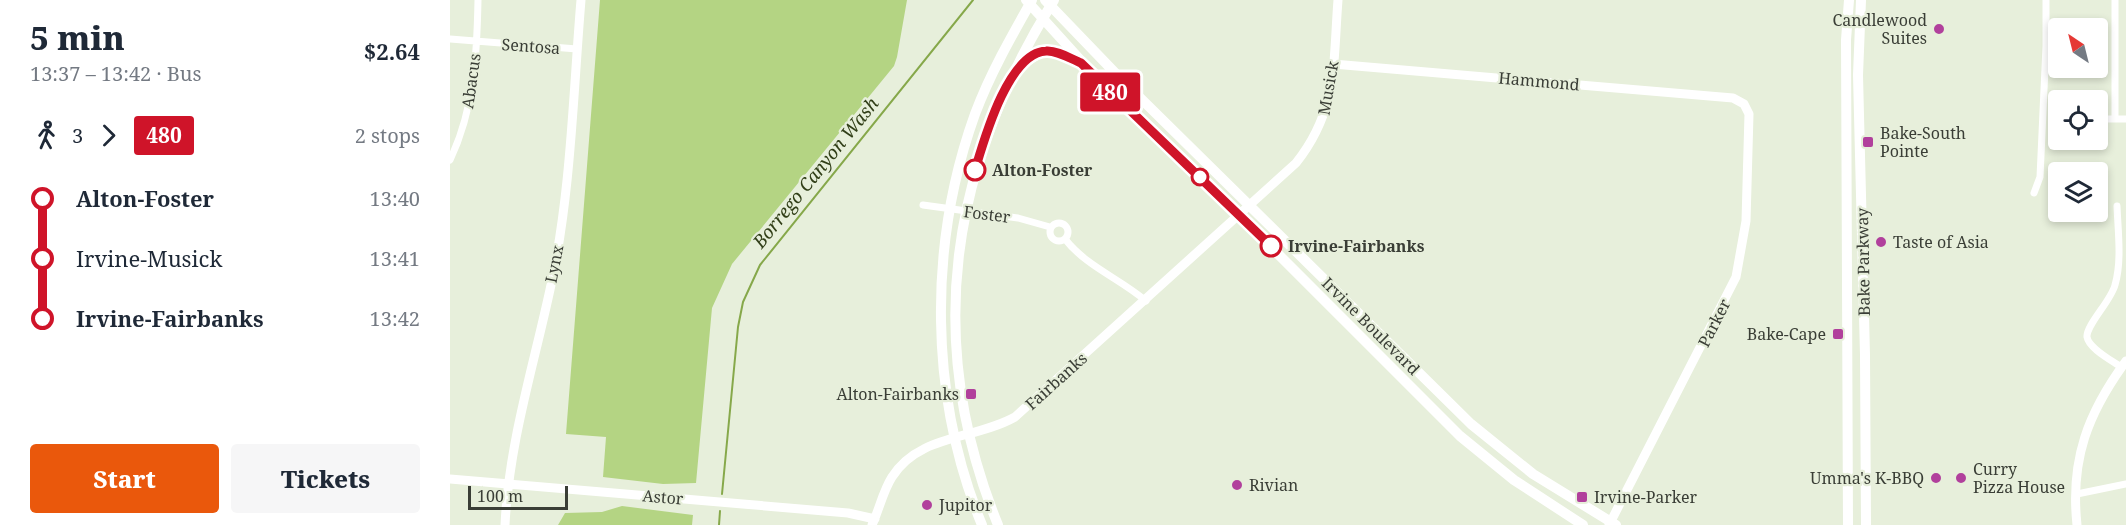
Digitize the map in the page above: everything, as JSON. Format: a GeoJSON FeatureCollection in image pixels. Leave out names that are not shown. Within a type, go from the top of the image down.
{"type":"FeatureCollection","features":[{"type":"Feature","properties":{"kind":"main road","name":"Bake Parkway"},"geometry":{"type":"LineString","coordinates":[[1848,525],[1846,40],[1849,0]]}},
{"type":"Feature","properties":{"kind":"main road","name":"Bake Parkway"},"geometry":{"type":"LineString","coordinates":[[1862,0],[1858,75],[1865,355],[1866,525]]}},
{"type":"Feature","properties":{"kind":"main road","name":"Irvine Boulevard"},"geometry":{"type":"LineString","coordinates":[[1029,2],[1081,63],[1239,215],[1460,436],[1514,480],[1583,525]]}},
{"type":"Feature","properties":{"kind":"main road"},"geometry":{"type":"LineString","coordinates":[[982,525],[955,438],[945,382],[941,318],[944,256],[964,149],[980,102],[1029,2]]}},
{"type":"Feature","properties":{"kind":"main road","name":"Irvine Boulevard"},"geometry":{"type":"LineString","coordinates":[[1050,2],[1471,424],[1533,474],[1612,524]]}},
{"type":"Feature","properties":{"kind":"main road"},"geometry":{"type":"LineString","coordinates":[[998,525],[969,435],[959,377],[955,313],[958,263],[965,212],[986,137],[1012,75],[1050,2]]}},
{"type":"Feature","properties":{"kind":"main road"},"geometry":{"type":"LineString","coordinates":[[1012,75],[1035,54],[1045,51],[1081,63]]}},
{"type":"Feature","properties":{"kind":"street","name":"Abacus"},"geometry":{"type":"LineString","coordinates":[[450,159],[461,136],[470,103],[478,0]]}},
{"type":"Feature","properties":{"kind":"street","name":"Lynx"},"geometry":{"type":"LineString","coordinates":[[505,525],[507,484],[520,408],[551,285],[562,226],[581,0]]}},
{"type":"Feature","properties":{"kind":"street","name":"Musick"},"geometry":{"type":"LineString","coordinates":[[1239,215],[1296,163],[1319,130],[1326,114],[1338,0]]}},
{"type":"Feature","properties":{"kind":"street"},"geometry":{"type":"LineString","coordinates":[[2034,193],[2040,177],[2046,0]]}},
{"type":"Feature","properties":{"kind":"street"},"geometry":{"type":"LineString","coordinates":[[2115,0],[2115,119]]}},
{"type":"Feature","properties":{"kind":"street","name":"Sentosa"},"geometry":{"type":"LineString","coordinates":[[450,39],[577,50]]}},
{"type":"Feature","properties":{"kind":"street","name":"Hammond"},"geometry":{"type":"LineString","coordinates":[[1333,64],[1733,98],[1744,104]]}},
{"type":"Feature","properties":{"kind":"street","name":"Parker"},"geometry":{"type":"LineString","coordinates":[[1612,524],[1736,277],[1746,221],[1749,114],[1744,104]]}},
{"type":"Feature","properties":{"kind":"street"},"geometry":{"type":"LineString","coordinates":[[2108,119],[2126,119]]}},
{"type":"Feature","properties":{"kind":"street","name":"Foster"},"geometry":{"type":"LineString","coordinates":[[923,205],[1018,219],[1050,227]]}},
{"type":"Feature","properties":{"kind":"street"},"geometry":{"type":"LineString","coordinates":[[2077,525],[2079,461],[2085,431],[2099,399],[2124,364],[2089,343],[2087,336],[2089,327],[2108,304],[2115,285],[2118,206]]}},
{"type":"Feature","properties":{"kind":"street","name":"Fairbanks"},"geometry":{"type":"LineString","coordinates":[[874,522],[890,479],[900,465],[921,449],[999,426],[1015,417],[1239,215]]}},
{"type":"Feature","properties":{"kind":"street"},"geometry":{"type":"LineString","coordinates":[[1055,223],[1063,223],[1068,232],[1065,239],[1058,241],[1052,238],[1050,227],[1055,223]]}},
{"type":"Feature","properties":{"kind":"street"},"geometry":{"type":"LineString","coordinates":[[1065,239],[1079,256],[1128,286],[1146,301]]}},
{"type":"Feature","properties":{"kind":"street","name":"Astor"},"geometry":{"type":"LineString","coordinates":[[450,479],[848,513],[874,522]]}},
{"type":"Feature","properties":{"kind":"street"},"geometry":{"type":"LineString","coordinates":[[2077,494],[2126,484]]}},
{"type":"Feature","properties":{"kind":"green space"},"geometry":{"type":"Polygon","coordinates":[[[600,0],[907,0],[894,66],[732,264],[712,308],[696,483],[663,484],[603,477],[606,437],[566,434],[600,0]]]}},
{"type":"Feature","properties":{"kind":"green space"},"geometry":{"type":"Polygon","coordinates":[[[622,506],[693,515],[692,525],[558,525],[565,513],[602,512],[622,506]]]}},
{"type":"Feature","properties":{"kind":"waterway","name":"Borrego Canyon Wash"},"geometry":{"type":"LineString","coordinates":[[722,494],[738,327],[743,302],[760,265],[973,0]]}},
{"type":"Feature","properties":{"kind":"waterway","name":"Borrego Canyon Wash"},"geometry":{"type":"LineString","coordinates":[[719,525],[720,511]]}},
{"type":"Feature","properties":{"kind":"bus line","name":"480"},"geometry":{"type":"LineString","coordinates":[[975,170],[1003,92],[1012,75],[1035,54],[1045,51],[1053,52],[1081,63],[1271,246]]}},
{"type":"Feature","properties":{"kind":"place","name":"Candlewood Suites"},"geometry":{"type":"Point","coordinates":[1939,29]}},
{"type":"Feature","properties":{"kind":"place","name":"Bake-South Pointe"},"geometry":{"type":"Point","coordinates":[1868,142]}},
{"type":"Feature","properties":{"kind":"place","name":"Alton-Foster"},"geometry":{"type":"Point","coordinates":[975,170]}},
{"type":"Feature","properties":{"kind":"place","name":"Taste of Asia"},"geometry":{"type":"Point","coordinates":[1881,242]}},
{"type":"Feature","properties":{"kind":"place","name":"Irvine-Fairbanks"},"geometry":{"type":"Point","coordinates":[1271,246]}},
{"type":"Feature","properties":{"kind":"place","name":"Bake-Cape"},"geometry":{"type":"Point","coordinates":[1838,334]}},
{"type":"Feature","properties":{"kind":"place","name":"Alton-Fairbanks"},"geometry":{"type":"Point","coordinates":[971,394]}},
{"type":"Feature","properties":{"kind":"place","name":"Umma's K-BBQ"},"geometry":{"type":"Point","coordinates":[1936,478]}},
{"type":"Feature","properties":{"kind":"place","name":"Curry Pizza House"},"geometry":{"type":"Point","coordinates":[1961,478]}},
{"type":"Feature","properties":{"kind":"place","name":"Rivian"},"geometry":{"type":"Point","coordinates":[1237,485]}},
{"type":"Feature","properties":{"kind":"place","name":"Irvine-Parker"},"geometry":{"type":"Point","coordinates":[1582,497]}},
{"type":"Feature","properties":{"kind":"place","name":"Jupitor"},"geometry":{"type":"Point","coordinates":[927,505]}}]}
